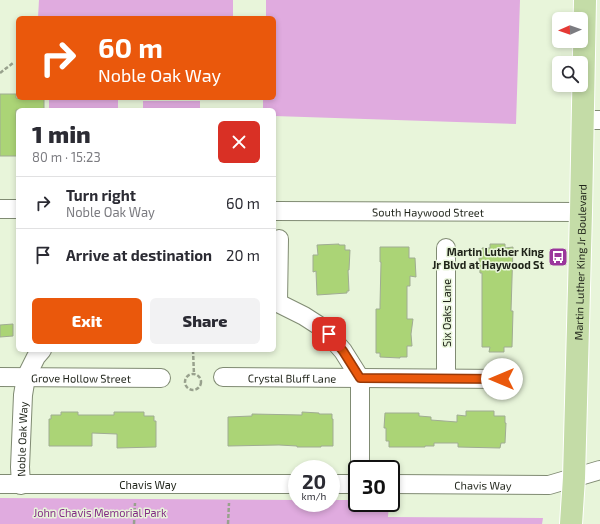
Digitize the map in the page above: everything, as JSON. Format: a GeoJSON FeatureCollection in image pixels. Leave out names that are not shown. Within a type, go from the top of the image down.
{"type":"FeatureCollection","features":[{"type":"Feature","properties":{"kind":"main road","name":"Martin Luther King Jr Boulevard"},"geometry":{"type":"LineString","coordinates":[[571,524],[574,478],[581,212],[592,120],[585,0]]}},
{"type":"Feature","properties":{"kind":"street"},"geometry":{"type":"LineString","coordinates":[[0,209],[16,209]]}},
{"type":"Feature","properties":{"kind":"street","name":"South Haywood Street"},"geometry":{"type":"LineString","coordinates":[[276,211],[581,212]]}},
{"type":"Feature","properties":{"kind":"street"},"geometry":{"type":"LineString","coordinates":[[279,239],[276,303],[304,316],[329,334],[343,351],[360,378],[360,460]]}},
{"type":"Feature","properties":{"kind":"street","name":"Six Oaks Lane"},"geometry":{"type":"LineString","coordinates":[[446,248],[446,378]]}},
{"type":"Feature","properties":{"kind":"street","name":"Noble Oak Way"},"geometry":{"type":"LineString","coordinates":[[21,485],[20,467],[23,395],[26,377],[36,357],[40,352]]}},
{"type":"Feature","properties":{"kind":"street","name":"Grove Hollow Street"},"geometry":{"type":"LineString","coordinates":[[0,377],[161,378]]}},
{"type":"Feature","properties":{"kind":"street","name":"Crystal Bluff Lane"},"geometry":{"type":"LineString","coordinates":[[223,377],[505,379]]}},
{"type":"Feature","properties":{"kind":"street","name":"Chavis Way"},"geometry":{"type":"LineString","coordinates":[[400,484],[549,485],[600,470]]}},
{"type":"Feature","properties":{"kind":"street","name":"Chavis Way"},"geometry":{"type":"LineString","coordinates":[[0,484],[288,484]]}},
{"type":"Feature","properties":{"kind":"path"},"geometry":{"type":"LineString","coordinates":[[0,73],[13,63]]}},
{"type":"Feature","properties":{"kind":"path"},"geometry":{"type":"LineString","coordinates":[[193,352],[194,375]]}},
{"type":"Feature","properties":{"kind":"path"},"geometry":{"type":"LineString","coordinates":[[194,375],[201,381],[200,386],[196,390],[190,390],[186,386],[186,382],[188,377],[194,375]]}},
{"type":"Feature","properties":{"kind":"path"},"geometry":{"type":"LineString","coordinates":[[134,524],[135,503]]}},
{"type":"Feature","properties":{"kind":"path"},"geometry":{"type":"LineString","coordinates":[[228,503],[228,524]]}},
{"type":"Feature","properties":{"kind":"green space"},"geometry":{"type":"Polygon","coordinates":[[[39,0],[233,0],[233,16],[38,16],[39,0]]]}},
{"type":"Feature","properties":{"kind":"green space"},"geometry":{"type":"Polygon","coordinates":[[[266,0],[520,0],[516,124],[276,116],[276,108],[263,108],[263,100],[276,100],[276,16],[266,16],[266,0]]]}},
{"type":"Feature","properties":{"kind":"green space"},"geometry":{"type":"Polygon","coordinates":[[[49,100],[118,100],[118,108],[49,108],[49,100]]]}},
{"type":"Feature","properties":{"kind":"green space"},"geometry":{"type":"Polygon","coordinates":[[[143,101],[200,101],[200,108],[143,108],[143,101]]]}},
{"type":"Feature","properties":{"kind":"green space","name":"John Chavis Memorial Park"},"geometry":{"type":"Polygon","coordinates":[[[0,498],[288,500],[288,512],[340,512],[340,500],[348,500],[348,512],[388,512],[388,517],[543,518],[542,524],[0,524],[0,498]]]}},
{"type":"Feature","properties":{"kind":"building"},"geometry":{"type":"Polygon","coordinates":[[[0,94],[16,94],[16,100],[44,100],[44,108],[16,108],[16,156],[0,156],[0,94]]]}},
{"type":"Feature","properties":{"kind":"building"},"geometry":{"type":"Polygon","coordinates":[[[490,244],[505,244],[505,248],[513,247],[511,311],[513,311],[512,347],[504,347],[504,352],[489,352],[490,347],[482,347],[482,273],[480,273],[479,258],[482,258],[482,248],[490,248],[490,244]]]}},
{"type":"Feature","properties":{"kind":"building"},"geometry":{"type":"Polygon","coordinates":[[[317,245],[345,245],[345,250],[350,250],[348,270],[349,291],[347,291],[347,293],[317,295],[316,271],[313,272],[313,255],[318,255],[317,245]]]}},
{"type":"Feature","properties":{"kind":"building"},"geometry":{"type":"Polygon","coordinates":[[[380,247],[409,247],[409,258],[415,258],[416,277],[410,276],[410,286],[407,286],[407,319],[413,319],[411,334],[412,346],[407,346],[407,357],[380,357],[380,353],[376,353],[376,309],[380,309],[380,247]]]}},
{"type":"Feature","properties":{"kind":"building"},"geometry":{"type":"Polygon","coordinates":[[[13,324],[13,336],[0,337],[0,325],[13,324]]]}},
{"type":"Feature","properties":{"kind":"building"},"geometry":{"type":"Polygon","coordinates":[[[466,411],[494,411],[494,416],[505,416],[505,443],[501,443],[500,448],[458,447],[458,443],[434,443],[434,446],[425,447],[389,447],[389,441],[386,441],[386,428],[384,428],[385,413],[419,413],[419,416],[431,417],[431,420],[457,422],[457,415],[466,416],[466,411]]]}},
{"type":"Feature","properties":{"kind":"building"},"geometry":{"type":"Polygon","coordinates":[[[61,412],[78,412],[78,415],[114,415],[114,412],[144,412],[144,416],[154,416],[154,421],[156,421],[156,447],[117,448],[117,434],[92,433],[92,446],[49,446],[49,419],[51,419],[51,415],[61,415],[61,412]]]}},
{"type":"Feature","properties":{"kind":"building"},"geometry":{"type":"Polygon","coordinates":[[[302,412],[332,414],[333,446],[228,446],[228,417],[252,416],[252,414],[302,415],[302,412]]]}},
{"type":"Feature","properties":{"kind":"place","name":"Martin Luther King Jr Blvd at Haywood St"},"geometry":{"type":"Point","coordinates":[558,257]}},
{"type":"Feature","properties":{"kind":"route"},"geometry":{"type":"LineString","coordinates":[[329,334],[343,351],[360,378],[502,379]]}}]}
